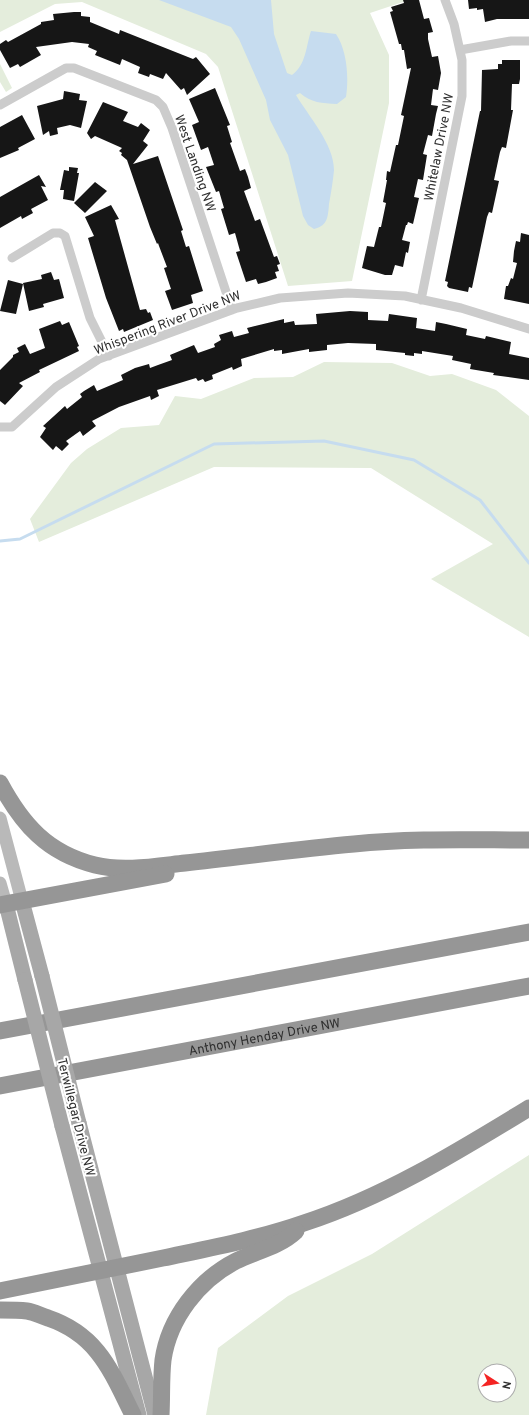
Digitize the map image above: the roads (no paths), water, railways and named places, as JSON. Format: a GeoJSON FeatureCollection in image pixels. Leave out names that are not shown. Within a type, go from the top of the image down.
{"type":"FeatureCollection","features":[{"type":"Feature","properties":{"kind":"highway"},"geometry":{"type":"LineString","coordinates":[[0,783],[14,809],[48,844],[69,857],[96,866],[125,868],[140,867],[355,844],[464,840],[529,840]]}},
{"type":"Feature","properties":{"kind":"highway"},"geometry":{"type":"LineString","coordinates":[[9,903],[282,853]]}},
{"type":"Feature","properties":{"kind":"highway"},"geometry":{"type":"LineString","coordinates":[[0,1031],[529,932]]}},
{"type":"Feature","properties":{"kind":"highway","name":"Anthony Henday Drive NW"},"geometry":{"type":"LineString","coordinates":[[0,1086],[529,986]]}},
{"type":"Feature","properties":{"kind":"highway"},"geometry":{"type":"LineString","coordinates":[[0,1291],[116,1268],[267,1235],[305,1223],[348,1206],[410,1178],[529,1108]]}},
{"type":"Feature","properties":{"kind":"highway"},"geometry":{"type":"LineString","coordinates":[[161,1415],[163,1360],[170,1333],[178,1315],[202,1285],[235,1262],[285,1240],[305,1223]]}},
{"type":"Feature","properties":{"kind":"highway"},"geometry":{"type":"LineString","coordinates":[[0,1310],[28,1311],[55,1320],[78,1332],[95,1348],[112,1373],[133,1415]]}},
{"type":"Feature","properties":{"kind":"main road","name":"Terwillegar Drive NW"},"geometry":{"type":"LineString","coordinates":[[0,818],[9,903],[24,980],[99,1271],[139,1415]]}},
{"type":"Feature","properties":{"kind":"main road","name":"Terwillegar Drive NW"},"geometry":{"type":"LineString","coordinates":[[0,883],[42,976],[155,1415]]}},
{"type":"Feature","properties":{"kind":"street","name":"Whitelaw Drive NW"},"geometry":{"type":"LineString","coordinates":[[421,300],[462,96],[462,60],[454,24],[445,0]]}},
{"type":"Feature","properties":{"kind":"street"},"geometry":{"type":"LineString","coordinates":[[460,50],[511,41],[529,41]]}},
{"type":"Feature","properties":{"kind":"street","name":"West Landing NW"},"geometry":{"type":"LineString","coordinates":[[0,105],[66,68],[74,68],[156,100],[162,107],[172,128],[232,310]]}},
{"type":"Feature","properties":{"kind":"street"},"geometry":{"type":"LineString","coordinates":[[12,258],[53,233],[60,233],[65,236],[90,318],[109,356]]}},
{"type":"Feature","properties":{"kind":"street","name":"Whispering River Drive NW"},"geometry":{"type":"LineString","coordinates":[[0,427],[12,427],[56,387],[100,359],[232,310],[280,298],[348,293],[380,294],[461,308],[529,329]]}},
{"type":"Feature","properties":{"kind":"water"},"geometry":{"type":"Polygon","coordinates":[[[159,0],[271,0],[274,34],[287,73],[292,75],[297,71],[303,61],[311,31],[336,34],[345,56],[347,73],[346,97],[337,104],[313,101],[300,93],[296,95],[320,131],[330,150],[333,160],[334,170],[328,213],[325,223],[322,226],[314,229],[308,225],[303,216],[288,155],[270,120],[266,100],[239,39],[231,27],[159,0]]]}},
{"type":"Feature","properties":{"kind":"waterway"},"geometry":{"type":"LineString","coordinates":[[0,541],[20,539],[214,444],[324,441],[414,460],[480,500],[529,563]]}}]}
